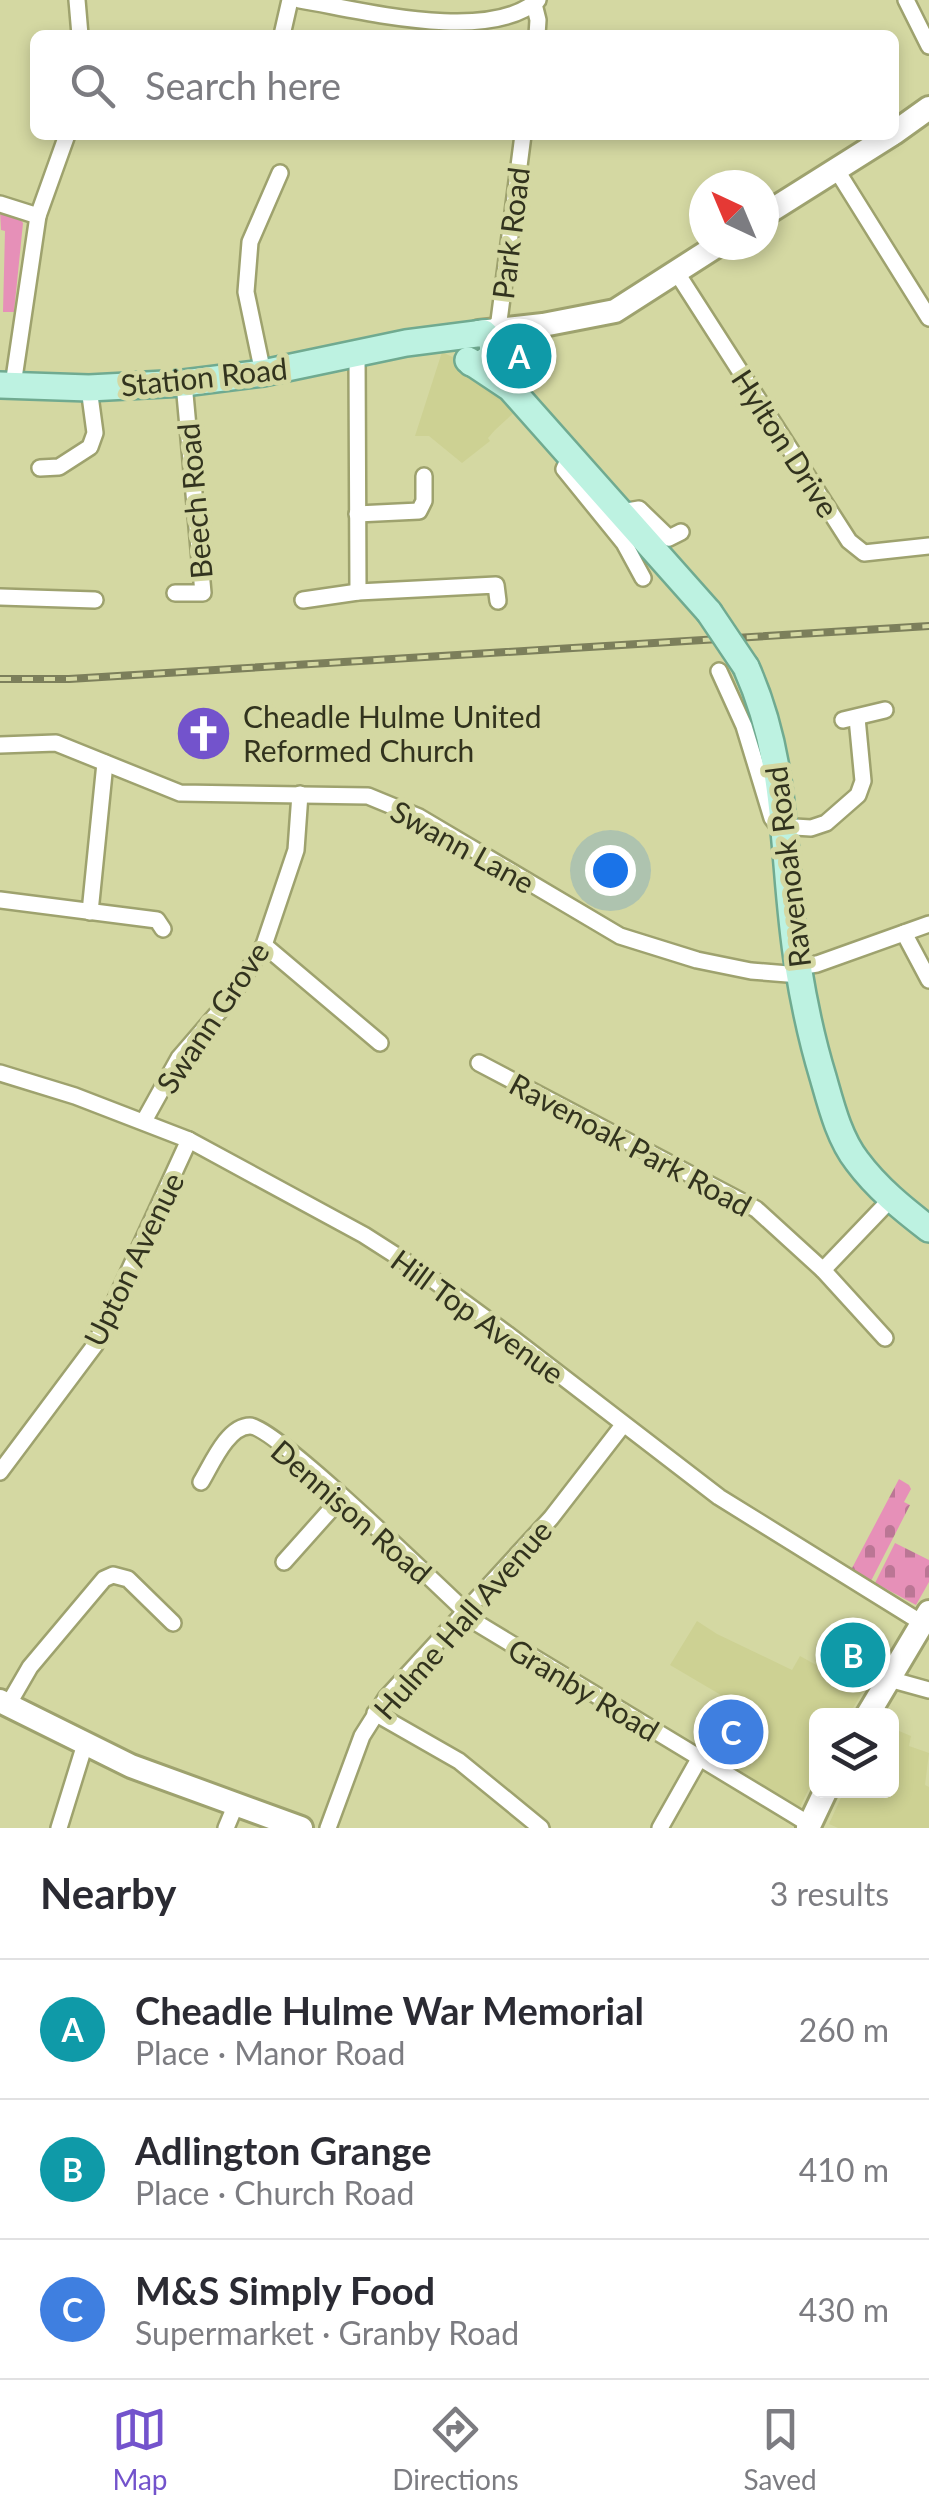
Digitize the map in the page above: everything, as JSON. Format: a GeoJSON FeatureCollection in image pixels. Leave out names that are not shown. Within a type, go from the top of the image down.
{"type":"FeatureCollection","features":[{"type":"Feature","properties":{"kind":"main road"},"geometry":{"type":"LineString","coordinates":[[899,129],[929,108]]}},
{"type":"Feature","properties":{"kind":"main road"},"geometry":{"type":"LineString","coordinates":[[779,205],[882,140]]}},
{"type":"Feature","properties":{"kind":"main road"},"geometry":{"type":"LineString","coordinates":[[481,345],[544,325],[616,311],[696,260]]}},
{"type":"Feature","properties":{"kind":"main road","name":"Station Road"},"geometry":{"type":"LineString","coordinates":[[6,385],[89,388],[184,383],[263,374],[406,343],[481,345]]}},
{"type":"Feature","properties":{"kind":"main road","name":"Ravenoak Road"},"geometry":{"type":"LineString","coordinates":[[481,345],[510,388],[708,612],[746,667],[773,744],[786,826],[799,971],[834,1118],[855,1160],[891,1199],[929,1229]]}},
{"type":"Feature","properties":{"kind":"main road"},"geometry":{"type":"LineString","coordinates":[[872,1708],[926,1618]]}},
{"type":"Feature","properties":{"kind":"main road"},"geometry":{"type":"LineString","coordinates":[[4,1704],[131,1766],[301,1828]]}},
{"type":"Feature","properties":{"kind":"main road"},"geometry":{"type":"LineString","coordinates":[[808,1826],[822,1798]]}},
{"type":"Feature","properties":{"kind":"street"},"geometry":{"type":"LineString","coordinates":[[77,0],[80,30]]}},
{"type":"Feature","properties":{"kind":"street"},"geometry":{"type":"LineString","coordinates":[[283,30],[290,0]]}},
{"type":"Feature","properties":{"kind":"street"},"geometry":{"type":"LineString","coordinates":[[300,0],[438,23],[485,20],[536,2],[537,30]]}},
{"type":"Feature","properties":{"kind":"street"},"geometry":{"type":"LineString","coordinates":[[906,0],[929,46]]}},
{"type":"Feature","properties":{"kind":"street"},"geometry":{"type":"LineString","coordinates":[[6,385],[38,216],[65,140]]}},
{"type":"Feature","properties":{"kind":"street","name":"Park Road"},"geometry":{"type":"LineString","coordinates":[[481,345],[499,321],[522,140]]}},
{"type":"Feature","properties":{"kind":"street"},"geometry":{"type":"LineString","coordinates":[[836,169],[929,318]]}},
{"type":"Feature","properties":{"kind":"street"},"geometry":{"type":"LineString","coordinates":[[263,374],[246,292],[250,242],[280,173]]}},
{"type":"Feature","properties":{"kind":"street"},"geometry":{"type":"LineString","coordinates":[[0,204],[38,216]]}},
{"type":"Feature","properties":{"kind":"street","name":"Hylton Drive"},"geometry":{"type":"LineString","coordinates":[[677,273],[849,541],[864,554],[929,546]]}},
{"type":"Feature","properties":{"kind":"street"},"geometry":{"type":"LineString","coordinates":[[357,354],[358,592]]}},
{"type":"Feature","properties":{"kind":"street","name":"Beech Road"},"geometry":{"type":"LineString","coordinates":[[175,593],[203,593],[184,383]]}},
{"type":"Feature","properties":{"kind":"street"},"geometry":{"type":"LineString","coordinates":[[40,468],[59,467],[90,447],[95,433],[89,388]]}},
{"type":"Feature","properties":{"kind":"street","name":"Ravenoak Road"},"geometry":{"type":"LineString","coordinates":[[571,454],[564,469],[624,544],[643,578]]}},
{"type":"Feature","properties":{"kind":"street"},"geometry":{"type":"LineString","coordinates":[[357,514],[419,510],[424,501],[424,476]]}},
{"type":"Feature","properties":{"kind":"street","name":"Ravenoak Road"},"geometry":{"type":"LineString","coordinates":[[621,512],[639,509],[669,538],[681,532]]}},
{"type":"Feature","properties":{"kind":"street"},"geometry":{"type":"LineString","coordinates":[[303,600],[358,592],[496,586],[498,601]]}},
{"type":"Feature","properties":{"kind":"street"},"geometry":{"type":"LineString","coordinates":[[0,596],[95,600]]}},
{"type":"Feature","properties":{"kind":"street"},"geometry":{"type":"LineString","coordinates":[[719,670],[744,726],[772,818],[778,826],[811,828],[826,823],[858,795],[863,781],[850,719],[885,710]]}},
{"type":"Feature","properties":{"kind":"street","name":"Swann Lane"},"geometry":{"type":"LineString","coordinates":[[0,745],[56,744],[180,793],[368,796],[390,803],[620,936],[715,964],[752,971],[799,971]]}},
{"type":"Feature","properties":{"kind":"street"},"geometry":{"type":"LineString","coordinates":[[90,912],[106,763]]}},
{"type":"Feature","properties":{"kind":"street","name":"Swann Grove"},"geometry":{"type":"LineString","coordinates":[[144,1121],[179,1058],[229,1000],[264,944],[296,850],[300,794]]}},
{"type":"Feature","properties":{"kind":"street"},"geometry":{"type":"LineString","coordinates":[[0,900],[156,920],[164,929]]}},
{"type":"Feature","properties":{"kind":"street"},"geometry":{"type":"LineString","coordinates":[[799,971],[929,924]]}},
{"type":"Feature","properties":{"kind":"street"},"geometry":{"type":"LineString","coordinates":[[904,933],[929,980]]}},
{"type":"Feature","properties":{"kind":"street"},"geometry":{"type":"LineString","coordinates":[[264,944],[380,1043]]}},
{"type":"Feature","properties":{"kind":"street","name":"Ravenoak Park Road"},"geometry":{"type":"LineString","coordinates":[[479,1063],[756,1209],[823,1270],[885,1338]]}},
{"type":"Feature","properties":{"kind":"street","name":"Hill Top Avenue"},"geometry":{"type":"LineString","coordinates":[[0,1073],[189,1140],[364,1235],[428,1276],[668,1460],[768,1530],[926,1618]]}},
{"type":"Feature","properties":{"kind":"street","name":"Upton Avenue"},"geometry":{"type":"LineString","coordinates":[[0,1472],[95,1345],[189,1140]]}},
{"type":"Feature","properties":{"kind":"street"},"geometry":{"type":"LineString","coordinates":[[823,1270],[891,1199]]}},
{"type":"Feature","properties":{"kind":"street","name":"Hulme Hall Avenue"},"geometry":{"type":"LineString","coordinates":[[328,1828],[351,1762],[375,1713],[551,1518],[624,1425]]}},
{"type":"Feature","properties":{"kind":"street","name":"Dennison Road"},"geometry":{"type":"LineString","coordinates":[[201,1482],[236,1431],[248,1426],[258,1428],[304,1463],[464,1613]]}},
{"type":"Feature","properties":{"kind":"street"},"geometry":{"type":"LineString","coordinates":[[284,1562],[342,1498]]}},
{"type":"Feature","properties":{"kind":"street"},"geometry":{"type":"LineString","coordinates":[[4,1704],[30,1667],[104,1579],[113,1574],[128,1578],[172,1624]]}},
{"type":"Feature","properties":{"kind":"street","name":"Granby Road"},"geometry":{"type":"LineString","coordinates":[[464,1613],[808,1826]]}},
{"type":"Feature","properties":{"kind":"street"},"geometry":{"type":"LineString","coordinates":[[889,1678],[929,1690]]}},
{"type":"Feature","properties":{"kind":"street"},"geometry":{"type":"LineString","coordinates":[[375,1713],[458,1761],[541,1828]]}},
{"type":"Feature","properties":{"kind":"street"},"geometry":{"type":"LineString","coordinates":[[59,1828],[85,1744]]}},
{"type":"Feature","properties":{"kind":"street"},"geometry":{"type":"LineString","coordinates":[[660,1828],[699,1759]]}},
{"type":"Feature","properties":{"kind":"street"},"geometry":{"type":"LineString","coordinates":[[226,1828],[236,1804]]}},
{"type":"Feature","properties":{"kind":"shaded area"},"geometry":{"type":"Polygon","coordinates":[[[442,352],[465,363],[519,408],[495,430],[488,438],[490,441],[462,463],[429,436],[415,436],[442,352]]]}},
{"type":"Feature","properties":{"kind":"shaded area"},"geometry":{"type":"Polygon","coordinates":[[[697,1621],[792,1670],[800,1656],[863,1691],[853,1708],[809,1708],[809,1788],[800,1807],[698,1745],[726,1698],[670,1665],[697,1621]]]}},
{"type":"Feature","properties":{"kind":"shaded area"},"geometry":{"type":"Polygon","coordinates":[[[899,1731],[911,1736],[909,1746],[929,1753],[925,1785],[929,1787],[929,1828],[838,1828],[829,1824],[841,1798],[899,1798],[899,1731]]]}},
{"type":"Feature","properties":{"kind":"green space"},"geometry":{"type":"Polygon","coordinates":[[[0,210],[17,215],[23,223],[14,312],[3,312],[5,231],[1,230],[0,210]]]}},
{"type":"Feature","properties":{"kind":"green space"},"geometry":{"type":"Polygon","coordinates":[[[528,339],[533,361],[515,375],[507,361],[506,348],[528,339]]]}},
{"type":"Feature","properties":{"kind":"green space"},"geometry":{"type":"Polygon","coordinates":[[[899,1479],[911,1489],[904,1502],[910,1505],[871,1581],[851,1570],[899,1479]]]}},
{"type":"Feature","properties":{"kind":"green space"},"geometry":{"type":"Polygon","coordinates":[[[895,1543],[929,1560],[929,1582],[916,1605],[875,1583],[895,1543]]]}},
{"type":"Feature","properties":{"kind":"railway"},"geometry":{"type":"LineString","coordinates":[[0,679],[69,679],[929,626]]}},
{"type":"Feature","properties":{"kind":"place","name":"Cheadle Hulme War Memorial"},"geometry":{"type":"Point","coordinates":[519,356]}},
{"type":"Feature","properties":{"kind":"place","name":"Cheadle Hulme United Reformed Church"},"geometry":{"type":"Point","coordinates":[204,733]}},
{"type":"Feature","properties":{"kind":"place","name":"Adlington Grange"},"geometry":{"type":"Point","coordinates":[853,1655]}},
{"type":"Feature","properties":{"kind":"place","name":"M&S Simply Food"},"geometry":{"type":"Point","coordinates":[731,1732]}}]}
